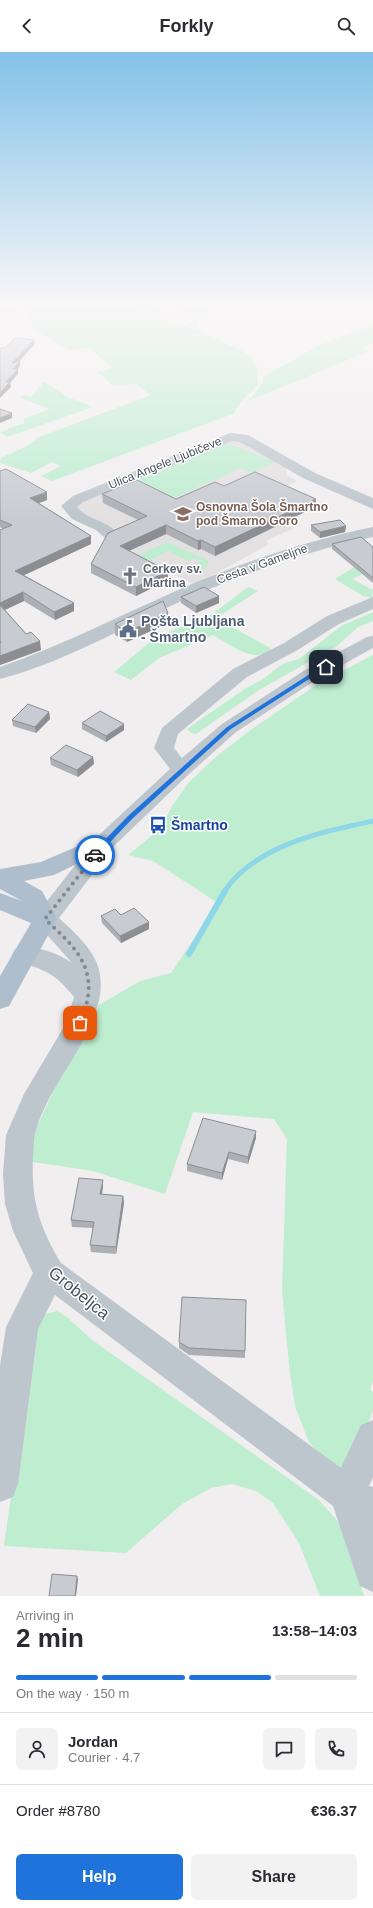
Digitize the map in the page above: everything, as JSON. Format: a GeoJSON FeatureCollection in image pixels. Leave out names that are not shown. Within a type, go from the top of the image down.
{"type":"FeatureCollection","features":[{"type":"Feature","properties":{"kind":"main road"},"geometry":{"type":"LineString","coordinates":[[0,878],[46,869],[106,841]]}},
{"type":"Feature","properties":{"kind":"main road"},"geometry":{"type":"LineString","coordinates":[[0,878],[32,894],[41,906],[45,919],[0,999]]}},
{"type":"Feature","properties":{"kind":"main road"},"geometry":{"type":"LineString","coordinates":[[0,901],[45,919]]}},
{"type":"Feature","properties":{"kind":"street","name":"Ulica Angele Ljubičeve"},"geometry":{"type":"LineString","coordinates":[[111,535],[107,531],[79,517],[72,512],[70,506],[78,499],[230,437],[243,438],[310,476],[373,504]]}},
{"type":"Feature","properties":{"kind":"street","name":"Cesta v Gameljne"},"geometry":{"type":"LineString","coordinates":[[0,673],[42,658],[160,604],[274,557],[349,536],[373,532]]}},
{"type":"Feature","properties":{"kind":"street"},"geometry":{"type":"LineString","coordinates":[[181,770],[164,748],[169,732],[189,714],[240,673],[290,647],[333,620],[373,602]]}},
{"type":"Feature","properties":{"kind":"street"},"geometry":{"type":"LineString","coordinates":[[45,919],[106,841],[181,770],[229,728],[312,674],[373,641]]}},
{"type":"Feature","properties":{"kind":"street","name":"Grobeljca"},"geometry":{"type":"LineString","coordinates":[[45,919],[74,948],[87,969],[88,996],[80,1023],[50,1073],[22,1130],[17,1174],[19,1207],[30,1236],[50,1273],[360,1500]]}},
{"type":"Feature","properties":{"kind":"street"},"geometry":{"type":"LineString","coordinates":[[24,955],[59,965],[68,972],[88,996]]}},
{"type":"Feature","properties":{"kind":"street"},"geometry":{"type":"LineString","coordinates":[[0,1484],[22,1327],[50,1273]]}},
{"type":"Feature","properties":{"kind":"street"},"geometry":{"type":"LineString","coordinates":[[373,1437],[360,1500],[373,1573]]}},
{"type":"Feature","properties":{"kind":"shaded area","name":"Osnovna Šola Šmartno pod Šmarno Goro"},"geometry":{"type":"Polygon","coordinates":[[[229,440],[240,440],[285,466],[287,475],[297,481],[260,499],[285,522],[294,528],[266,541],[269,544],[195,585],[106,540],[120,531],[112,530],[76,509],[78,504],[229,440]]]}},
{"type":"Feature","properties":{"kind":"green space"},"geometry":{"type":"Polygon","coordinates":[[[103,377],[258,377],[258,385],[241,401],[235,413],[52,481],[41,476],[61,466],[52,462],[31,473],[0,463],[1,458],[26,447],[37,438],[151,395],[136,384],[113,385],[103,377]]]}},
{"type":"Feature","properties":{"kind":"green space"},"geometry":{"type":"Polygon","coordinates":[[[263,377],[306,377],[248,401],[263,383],[263,377]]]}},
{"type":"Feature","properties":{"kind":"green space"},"geometry":{"type":"Polygon","coordinates":[[[44,382],[70,398],[93,407],[7,437],[0,432],[24,423],[24,419],[50,409],[20,398],[23,395],[31,397],[44,382]]]}},
{"type":"Feature","properties":{"kind":"green space"},"geometry":{"type":"Polygon","coordinates":[[[224,442],[275,462],[252,473],[241,468],[173,498],[126,483],[224,442]]]}},
{"type":"Feature","properties":{"kind":"green space"},"geometry":{"type":"Polygon","coordinates":[[[167,542],[209,561],[205,568],[197,572],[202,568],[195,564],[201,561],[195,558],[189,561],[168,551],[148,561],[137,556],[167,542]]]}},
{"type":"Feature","properties":{"kind":"green space"},"geometry":{"type":"Polygon","coordinates":[[[364,561],[373,569],[352,579],[373,589],[372,598],[363,596],[335,579],[364,561]]]}},
{"type":"Feature","properties":{"kind":"green space"},"geometry":{"type":"Polygon","coordinates":[[[248,587],[258,591],[216,618],[270,648],[270,650],[264,654],[249,654],[213,635],[159,658],[131,680],[114,672],[156,637],[211,615],[248,587]]]}},
{"type":"Feature","properties":{"kind":"green space"},"geometry":{"type":"Polygon","coordinates":[[[373,612],[373,621],[358,627],[337,646],[259,690],[196,734],[191,733],[187,729],[246,688],[262,680],[282,664],[299,659],[341,626],[373,612]]]}},
{"type":"Feature","properties":{"kind":"green space"},"geometry":{"type":"Polygon","coordinates":[[[373,655],[373,1381],[370,1389],[373,1392],[373,1411],[349,1472],[336,1476],[308,1440],[295,1406],[290,1374],[282,1291],[287,1139],[274,1119],[193,1112],[165,1194],[93,1171],[26,1161],[33,1135],[53,1092],[99,1005],[140,981],[171,973],[218,903],[153,861],[128,855],[149,838],[166,818],[172,806],[189,782],[217,756],[252,729],[316,685],[373,655]]]}},
{"type":"Feature","properties":{"kind":"green space"},"geometry":{"type":"Polygon","coordinates":[[[57,1311],[67,1317],[92,1340],[319,1500],[341,1525],[364,1596],[320,1596],[299,1543],[273,1503],[256,1491],[232,1484],[211,1488],[182,1504],[126,1553],[4,1546],[35,1328],[45,1314],[57,1311]]]}},
{"type":"Feature","properties":{"kind":"building"},"geometry":{"type":"Polygon","coordinates":[[[0,377],[11,377],[6,382],[10,382],[0,393],[0,377]]]}},
{"type":"Feature","properties":{"kind":"building"},"geometry":{"type":"Polygon","coordinates":[[[0,409],[12,413],[0,418],[0,409]]]}},
{"type":"Feature","properties":{"kind":"building"},"geometry":{"type":"Polygon","coordinates":[[[6,469],[47,492],[30,498],[91,536],[15,571],[74,603],[54,612],[23,592],[0,603],[0,530],[12,525],[0,520],[0,471],[6,469]]]}},
{"type":"Feature","properties":{"kind":"building"},"geometry":{"type":"Polygon","coordinates":[[[255,472],[316,499],[215,547],[201,540],[198,541],[166,525],[120,546],[168,571],[136,587],[91,564],[108,533],[147,516],[102,494],[137,480],[176,499],[215,482],[224,486],[255,472]]]}},
{"type":"Feature","properties":{"kind":"building"},"geometry":{"type":"Polygon","coordinates":[[[340,520],[346,526],[320,532],[311,525],[340,520]]]}},
{"type":"Feature","properties":{"kind":"building"},"geometry":{"type":"Polygon","coordinates":[[[361,537],[373,547],[373,578],[332,544],[361,537]]]}},
{"type":"Feature","properties":{"kind":"building"},"geometry":{"type":"Polygon","coordinates":[[[204,587],[219,596],[196,606],[181,597],[204,587]]]}},
{"type":"Feature","properties":{"kind":"building"},"geometry":{"type":"Polygon","coordinates":[[[163,601],[168,613],[127,632],[115,624],[163,601]]]}},
{"type":"Feature","properties":{"kind":"building"},"geometry":{"type":"Polygon","coordinates":[[[0,605],[26,634],[31,632],[40,641],[0,656],[0,605]]]}},
{"type":"Feature","properties":{"kind":"building"},"geometry":{"type":"Polygon","coordinates":[[[28,704],[49,712],[35,727],[12,720],[28,704]]]}},
{"type":"Feature","properties":{"kind":"building"},"geometry":{"type":"Polygon","coordinates":[[[100,711],[124,724],[106,736],[82,723],[100,711]]]}},
{"type":"Feature","properties":{"kind":"building"},"geometry":{"type":"Polygon","coordinates":[[[66,745],[93,757],[77,770],[50,758],[66,745]]]}},
{"type":"Feature","properties":{"kind":"building"},"geometry":{"type":"Polygon","coordinates":[[[134,908],[149,922],[120,936],[101,916],[115,909],[121,915],[134,908]]]}},
{"type":"Feature","properties":{"kind":"building"},"geometry":{"type":"Polygon","coordinates":[[[203,1118],[256,1131],[248,1157],[229,1152],[222,1173],[187,1164],[203,1118]]]}},
{"type":"Feature","properties":{"kind":"building"},"geometry":{"type":"Polygon","coordinates":[[[79,1178],[103,1180],[100,1194],[123,1196],[116,1247],[90,1245],[94,1222],[71,1220],[79,1178]]]}},
{"type":"Feature","properties":{"kind":"building"},"geometry":{"type":"Polygon","coordinates":[[[182,1297],[246,1300],[245,1351],[189,1348],[179,1342],[182,1297]]]}},
{"type":"Feature","properties":{"kind":"building"},"geometry":{"type":"Polygon","coordinates":[[[52,1574],[77,1576],[75,1596],[49,1596],[52,1574]]]}},
{"type":"Feature","properties":{"kind":"waterway"},"geometry":{"type":"LineString","coordinates":[[224,892],[237,876],[253,863],[271,852],[312,836],[373,821]]}},
{"type":"Feature","properties":{"kind":"waterway"},"geometry":{"type":"LineString","coordinates":[[189,954],[225,891]]}},
{"type":"Feature","properties":{"kind":"way so far"},"geometry":{"type":"LineString","coordinates":[[80,1023],[88,996],[87,969],[74,948],[45,919],[95,855]]}},
{"type":"Feature","properties":{"kind":"place","name":"Osnovna Šola Šmartno pod Šmarno Goro"},"geometry":{"type":"Point","coordinates":[183,514]}},
{"type":"Feature","properties":{"kind":"place","name":"Cerkev sv. Martina"},"geometry":{"type":"Point","coordinates":[130,576]}},
{"type":"Feature","properties":{"kind":"place","name":"Pošta Ljubljana - Šmartno"},"geometry":{"type":"Point","coordinates":[128,629]}},
{"type":"Feature","properties":{"kind":"place","name":"Šmartno"},"geometry":{"type":"Point","coordinates":[158,825]}},
{"type":"Feature","properties":{"kind":"route"},"geometry":{"type":"LineString","coordinates":[[95,855],[106,841],[130,817],[229,728],[312,674],[326,667]]}}]}
